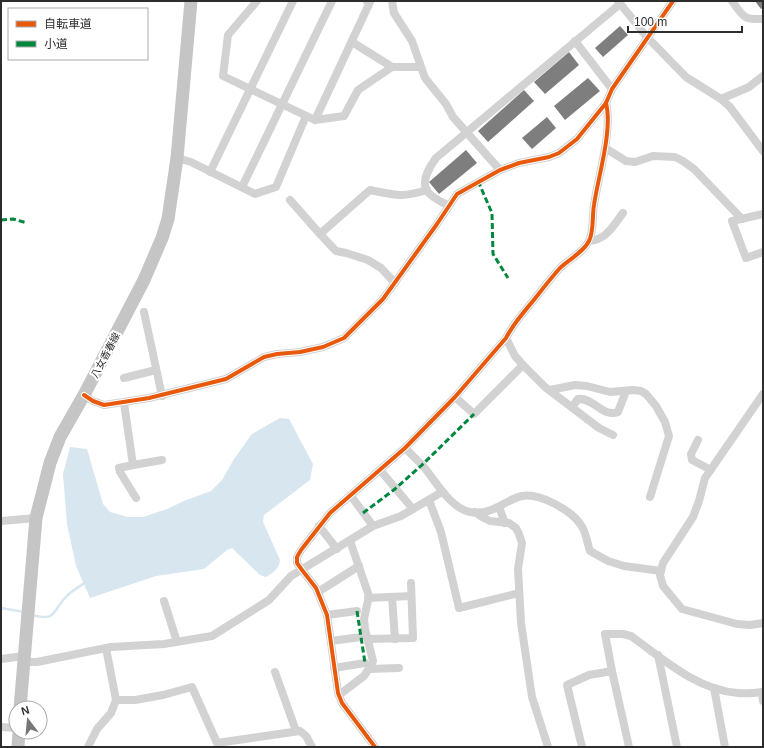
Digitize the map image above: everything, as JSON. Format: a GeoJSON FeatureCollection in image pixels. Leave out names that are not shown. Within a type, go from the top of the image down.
{"type":"FeatureCollection","features":[{"type":"Feature","properties":{"kind":"main road","name":"八女香春線"},"geometry":{"type":"LineString","coordinates":[[21,700],[36,518],[50,463],[60,437],[84,395],[144,280],[154,258],[168,218],[177,158],[191,1]]}},
{"type":"Feature","properties":{"kind":"street"},"geometry":{"type":"LineString","coordinates":[[257,1],[228,35],[223,76],[315,120],[344,116],[358,90],[392,67]]}},
{"type":"Feature","properties":{"kind":"street"},"geometry":{"type":"LineString","coordinates":[[210,172],[293,1]]}},
{"type":"Feature","properties":{"kind":"street"},"geometry":{"type":"LineString","coordinates":[[242,187],[332,1]]}},
{"type":"Feature","properties":{"kind":"street"},"geometry":{"type":"LineString","coordinates":[[315,120],[370,2],[367,1]]}},
{"type":"Feature","properties":{"kind":"street"},"geometry":{"type":"LineString","coordinates":[[392,1],[394,13],[412,41],[420,67],[429,84],[446,104],[453,117],[500,170]]}},
{"type":"Feature","properties":{"kind":"street"},"geometry":{"type":"LineString","coordinates":[[84,395],[93,401],[104,405],[162,396],[226,379],[264,357],[323,348],[344,338],[383,299],[457,194],[500,170],[560,153],[577,139],[606,104],[612,89],[672,1]]}},
{"type":"Feature","properties":{"kind":"street"},"geometry":{"type":"LineString","coordinates":[[732,1],[744,17],[750,19],[763,19]]}},
{"type":"Feature","properties":{"kind":"street"},"geometry":{"type":"LineString","coordinates":[[449,206],[431,195],[425,184],[431,165],[436,158],[619,2],[647,37],[686,78],[721,99],[730,107],[762,148]]}},
{"type":"Feature","properties":{"kind":"street"},"geometry":{"type":"LineString","coordinates":[[575,41],[612,89]]}},
{"type":"Feature","properties":{"kind":"street"},"geometry":{"type":"LineString","coordinates":[[352,42],[392,67],[420,67]]}},
{"type":"Feature","properties":{"kind":"street"},"geometry":{"type":"LineString","coordinates":[[721,99],[750,87],[763,76]]}},
{"type":"Feature","properties":{"kind":"street"},"geometry":{"type":"LineString","coordinates":[[375,747],[342,703],[338,695],[327,615],[318,592],[297,563],[297,557],[330,513],[405,448],[455,397],[506,338],[512,326],[560,268],[582,250],[589,241],[592,231],[594,206],[605,148],[608,112],[606,104]]}},
{"type":"Feature","properties":{"kind":"street"},"geometry":{"type":"LineString","coordinates":[[177,158],[191,162],[255,194],[276,186],[306,116]]}},
{"type":"Feature","properties":{"kind":"street"},"geometry":{"type":"LineString","coordinates":[[605,148],[626,161],[635,162],[653,156],[675,157],[683,161],[694,169],[742,219]]}},
{"type":"Feature","properties":{"kind":"street"},"geometry":{"type":"LineString","coordinates":[[320,234],[370,190],[399,196],[411,195],[427,190]]}},
{"type":"Feature","properties":{"kind":"street"},"geometry":{"type":"LineString","coordinates":[[290,200],[336,252],[346,253],[368,260],[381,268],[395,282]]}},
{"type":"Feature","properties":{"kind":"street"},"geometry":{"type":"LineString","coordinates":[[589,241],[602,238],[623,213]]}},
{"type":"Feature","properties":{"kind":"street"},"geometry":{"type":"LineString","coordinates":[[763,214],[732,221],[746,258],[763,252]]}},
{"type":"Feature","properties":{"kind":"street"},"geometry":{"type":"LineString","coordinates":[[144,312],[162,396]]}},
{"type":"Feature","properties":{"kind":"street"},"geometry":{"type":"LineString","coordinates":[[506,338],[515,356],[550,390],[599,428],[613,435]]}},
{"type":"Feature","properties":{"kind":"street"},"geometry":{"type":"LineString","coordinates":[[455,397],[474,414],[523,365]]}},
{"type":"Feature","properties":{"kind":"street"},"geometry":{"type":"LineString","coordinates":[[124,378],[156,370]]}},
{"type":"Feature","properties":{"kind":"street"},"geometry":{"type":"LineString","coordinates":[[550,390],[575,385],[587,386],[610,392],[641,391],[646,394],[656,406],[669,436],[650,497]]}},
{"type":"Feature","properties":{"kind":"street"},"geometry":{"type":"LineString","coordinates":[[572,407],[578,399],[582,399],[589,401],[602,410],[614,414],[618,412],[626,391]]}},
{"type":"Feature","properties":{"kind":"street"},"geometry":{"type":"LineString","coordinates":[[763,394],[710,470],[692,517],[662,563],[660,575],[663,586],[682,609],[737,624],[763,624]]}},
{"type":"Feature","properties":{"kind":"street"},"geometry":{"type":"LineString","coordinates":[[124,403],[133,465]]}},
{"type":"Feature","properties":{"kind":"street"},"geometry":{"type":"LineString","coordinates":[[698,440],[691,454],[692,460],[710,470]]}},
{"type":"Feature","properties":{"kind":"street"},"geometry":{"type":"LineString","coordinates":[[405,448],[440,486],[442,492],[458,506],[469,512],[482,512],[499,507],[522,496],[534,496],[551,502],[566,511],[580,524],[585,533],[590,550],[608,561],[624,566],[661,571]]}},
{"type":"Feature","properties":{"kind":"street"},"geometry":{"type":"LineString","coordinates":[[136,498],[119,468],[162,460]]}},
{"type":"Feature","properties":{"kind":"street"},"geometry":{"type":"LineString","coordinates":[[380,470],[413,509]]}},
{"type":"Feature","properties":{"kind":"street"},"geometry":{"type":"LineString","coordinates":[[1,659],[24,659],[36,662],[106,648],[177,642],[212,636],[269,600],[291,576],[373,526],[401,516],[442,492]]}},
{"type":"Feature","properties":{"kind":"street"},"geometry":{"type":"LineString","coordinates":[[350,496],[373,526]]}},
{"type":"Feature","properties":{"kind":"street"},"geometry":{"type":"LineString","coordinates":[[429,500],[441,532],[458,608],[519,593]]}},
{"type":"Feature","properties":{"kind":"street"},"geometry":{"type":"LineString","coordinates":[[499,507],[505,523]]}},
{"type":"Feature","properties":{"kind":"street"},"geometry":{"type":"LineString","coordinates":[[475,512],[490,521],[509,523],[516,528],[522,543],[518,569],[521,623],[532,697],[548,747]]}},
{"type":"Feature","properties":{"kind":"street"},"geometry":{"type":"LineString","coordinates":[[1,521],[36,518]]}},
{"type":"Feature","properties":{"kind":"street"},"geometry":{"type":"LineString","coordinates":[[319,526],[337,549]]}},
{"type":"Feature","properties":{"kind":"street"},"geometry":{"type":"LineString","coordinates":[[338,695],[364,676],[367,666],[373,661],[364,638],[364,619],[368,598],[350,541]]}},
{"type":"Feature","properties":{"kind":"street"},"geometry":{"type":"LineString","coordinates":[[318,592],[358,566]]}},
{"type":"Feature","properties":{"kind":"street"},"geometry":{"type":"LineString","coordinates":[[330,642],[364,638],[412,638],[411,583]]}},
{"type":"Feature","properties":{"kind":"street"},"geometry":{"type":"LineString","coordinates":[[368,598],[411,596]]}},
{"type":"Feature","properties":{"kind":"street"},"geometry":{"type":"LineString","coordinates":[[392,597],[395,638]]}},
{"type":"Feature","properties":{"kind":"street"},"geometry":{"type":"LineString","coordinates":[[164,601],[177,642]]}},
{"type":"Feature","properties":{"kind":"street"},"geometry":{"type":"LineString","coordinates":[[327,615],[356,610]]}},
{"type":"Feature","properties":{"kind":"street"},"geometry":{"type":"LineString","coordinates":[[629,747],[605,634],[624,634],[631,636],[683,673],[714,688],[739,694],[762,695]]}},
{"type":"Feature","properties":{"kind":"street"},"geometry":{"type":"LineString","coordinates":[[88,747],[97,729],[110,713],[116,700],[106,648]]}},
{"type":"Feature","properties":{"kind":"street"},"geometry":{"type":"LineString","coordinates":[[658,655],[677,747]]}},
{"type":"Feature","properties":{"kind":"street"},"geometry":{"type":"LineString","coordinates":[[334,668],[367,666],[399,668]]}},
{"type":"Feature","properties":{"kind":"street"},"geometry":{"type":"LineString","coordinates":[[582,747],[567,685],[589,675],[612,671]]}},
{"type":"Feature","properties":{"kind":"street"},"geometry":{"type":"LineString","coordinates":[[275,672],[296,731]]}},
{"type":"Feature","properties":{"kind":"street"},"geometry":{"type":"LineString","coordinates":[[116,700],[135,700],[163,695],[192,687],[217,742],[300,731],[306,736],[312,747]]}},
{"type":"Feature","properties":{"kind":"street"},"geometry":{"type":"LineString","coordinates":[[714,688],[725,747]]}},
{"type":"Feature","properties":{"kind":"shaded area"},"geometry":{"type":"Polygon","coordinates":[[[280,418],[289,419],[313,464],[310,480],[264,515],[263,522],[280,560],[279,566],[276,570],[266,577],[260,575],[232,548],[227,550],[204,569],[156,576],[90,598],[76,566],[67,524],[63,474],[70,447],[87,449],[103,504],[110,512],[128,517],[143,517],[211,491],[222,480],[234,459],[252,434],[280,418]]]}},
{"type":"Feature","properties":{"kind":"building"},"geometry":{"type":"Polygon","coordinates":[[[755,1],[763,1],[763,8],[761,9],[755,1]]]}},
{"type":"Feature","properties":{"kind":"building"},"geometry":{"type":"Polygon","coordinates":[[[620,26],[628,35],[603,57],[595,48],[620,26]]]}},
{"type":"Feature","properties":{"kind":"building"},"geometry":{"type":"Polygon","coordinates":[[[569,52],[579,65],[545,94],[534,82],[569,52]]]}},
{"type":"Feature","properties":{"kind":"building"},"geometry":{"type":"Polygon","coordinates":[[[588,78],[600,91],[565,120],[554,106],[588,78]]]}},
{"type":"Feature","properties":{"kind":"building"},"geometry":{"type":"Polygon","coordinates":[[[524,90],[534,101],[488,142],[478,131],[524,90]]]}},
{"type":"Feature","properties":{"kind":"building"},"geometry":{"type":"Polygon","coordinates":[[[547,117],[556,128],[532,149],[522,138],[547,117]]]}},
{"type":"Feature","properties":{"kind":"building"},"geometry":{"type":"Polygon","coordinates":[[[466,150],[477,163],[439,194],[429,182],[466,150]]]}},
{"type":"Feature","properties":{"kind":"waterway"},"geometry":{"type":"LineString","coordinates":[[32,615],[49,617],[69,594],[86,582]]}},
{"type":"Feature","properties":{"kind":"waterway"},"geometry":{"type":"LineString","coordinates":[[1,608],[24,612]]}},
{"type":"Feature","properties":{"kind":"marked path"},"geometry":{"type":"LineString","coordinates":[[478,181],[492,213],[493,254],[508,278]]}},
{"type":"Feature","properties":{"kind":"marked path"},"geometry":{"type":"LineString","coordinates":[[1,220],[13,219],[27,223]]}},
{"type":"Feature","properties":{"kind":"marked path"},"geometry":{"type":"LineString","coordinates":[[363,513],[395,489],[422,465],[474,414]]}},
{"type":"Feature","properties":{"kind":"marked path"},"geometry":{"type":"LineString","coordinates":[[357,611],[365,663]]}},
{"type":"Feature","properties":{"kind":"cycle path"},"geometry":{"type":"LineString","coordinates":[[84,395],[93,401],[104,405],[149,398],[226,379],[264,357],[323,347],[344,338],[383,299],[457,194],[500,170],[519,163],[549,157],[559,153],[577,139],[606,103],[612,89],[673,1]]}},
{"type":"Feature","properties":{"kind":"cycle path"},"geometry":{"type":"LineString","coordinates":[[375,747],[342,703],[338,693],[327,615],[316,588],[297,563],[297,557],[330,513],[405,448],[455,397],[506,338],[516,321],[557,271],[580,252],[589,241],[592,233],[594,205],[608,126],[606,103]]}}]}
